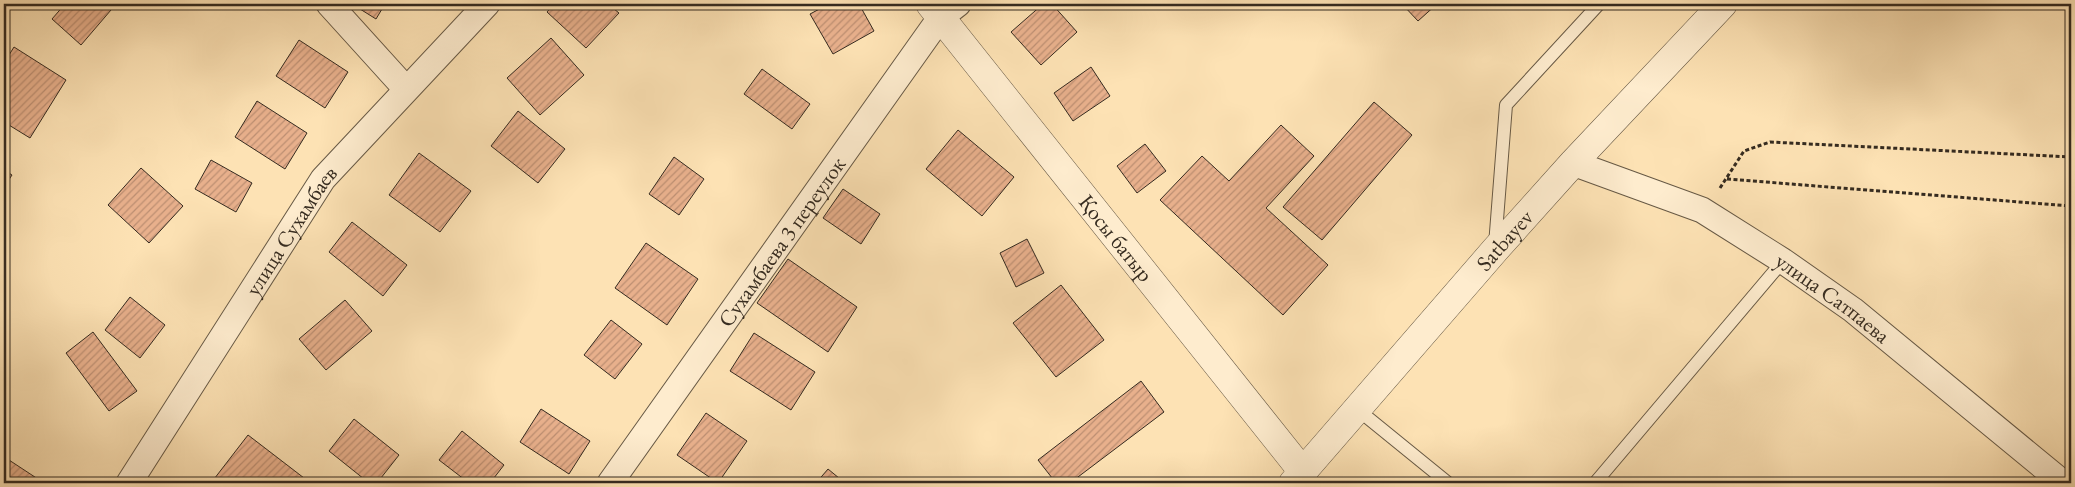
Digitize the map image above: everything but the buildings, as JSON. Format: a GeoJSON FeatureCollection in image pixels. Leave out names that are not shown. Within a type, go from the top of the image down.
{"type":"FeatureCollection","features":[{"type":"Feature","properties":{"kind":"street"},"geometry":{"type":"LineString","coordinates":[[329,4],[406,88]]}},
{"type":"Feature","properties":{"kind":"street","name":"улица Сухамбаев"},"geometry":{"type":"LineString","coordinates":[[129,483],[323,179],[406,88],[487,4]]}},
{"type":"Feature","properties":{"kind":"street","name":"Satbayev"},"geometry":{"type":"LineString","coordinates":[[1298,478],[1495,250],[1573,163],[1723,4]]}},
{"type":"Feature","properties":{"kind":"street","name":"Қосы батыр"},"geometry":{"type":"LineString","coordinates":[[943,8],[1298,478]]}},
{"type":"Feature","properties":{"kind":"street","name":"Сухамбаева 3 переулок"},"geometry":{"type":"LineString","coordinates":[[610,483],[943,8]]}},
{"type":"Feature","properties":{"kind":"street","name":"улица Сатпаева"},"geometry":{"type":"LineString","coordinates":[[1573,163],[1702,210],[1783,261],[1852,310],[2063,483]]}},
{"type":"Feature","properties":{"kind":"lane"},"geometry":{"type":"LineString","coordinates":[[1495,250],[1506,105],[1599,4]]}},
{"type":"Feature","properties":{"kind":"lane"},"geometry":{"type":"LineString","coordinates":[[1595,483],[1783,261]]}},
{"type":"Feature","properties":{"kind":"lane"},"geometry":{"type":"LineString","coordinates":[[1357,409],[1448,483]]}},
{"type":"Feature","properties":{"kind":"path"},"geometry":{"type":"LineString","coordinates":[[1702,210],[1727,179],[1744,151],[1770,142],[2071,157]]}},
{"type":"Feature","properties":{"kind":"path"},"geometry":{"type":"LineString","coordinates":[[1727,179],[2071,206]]}}]}
